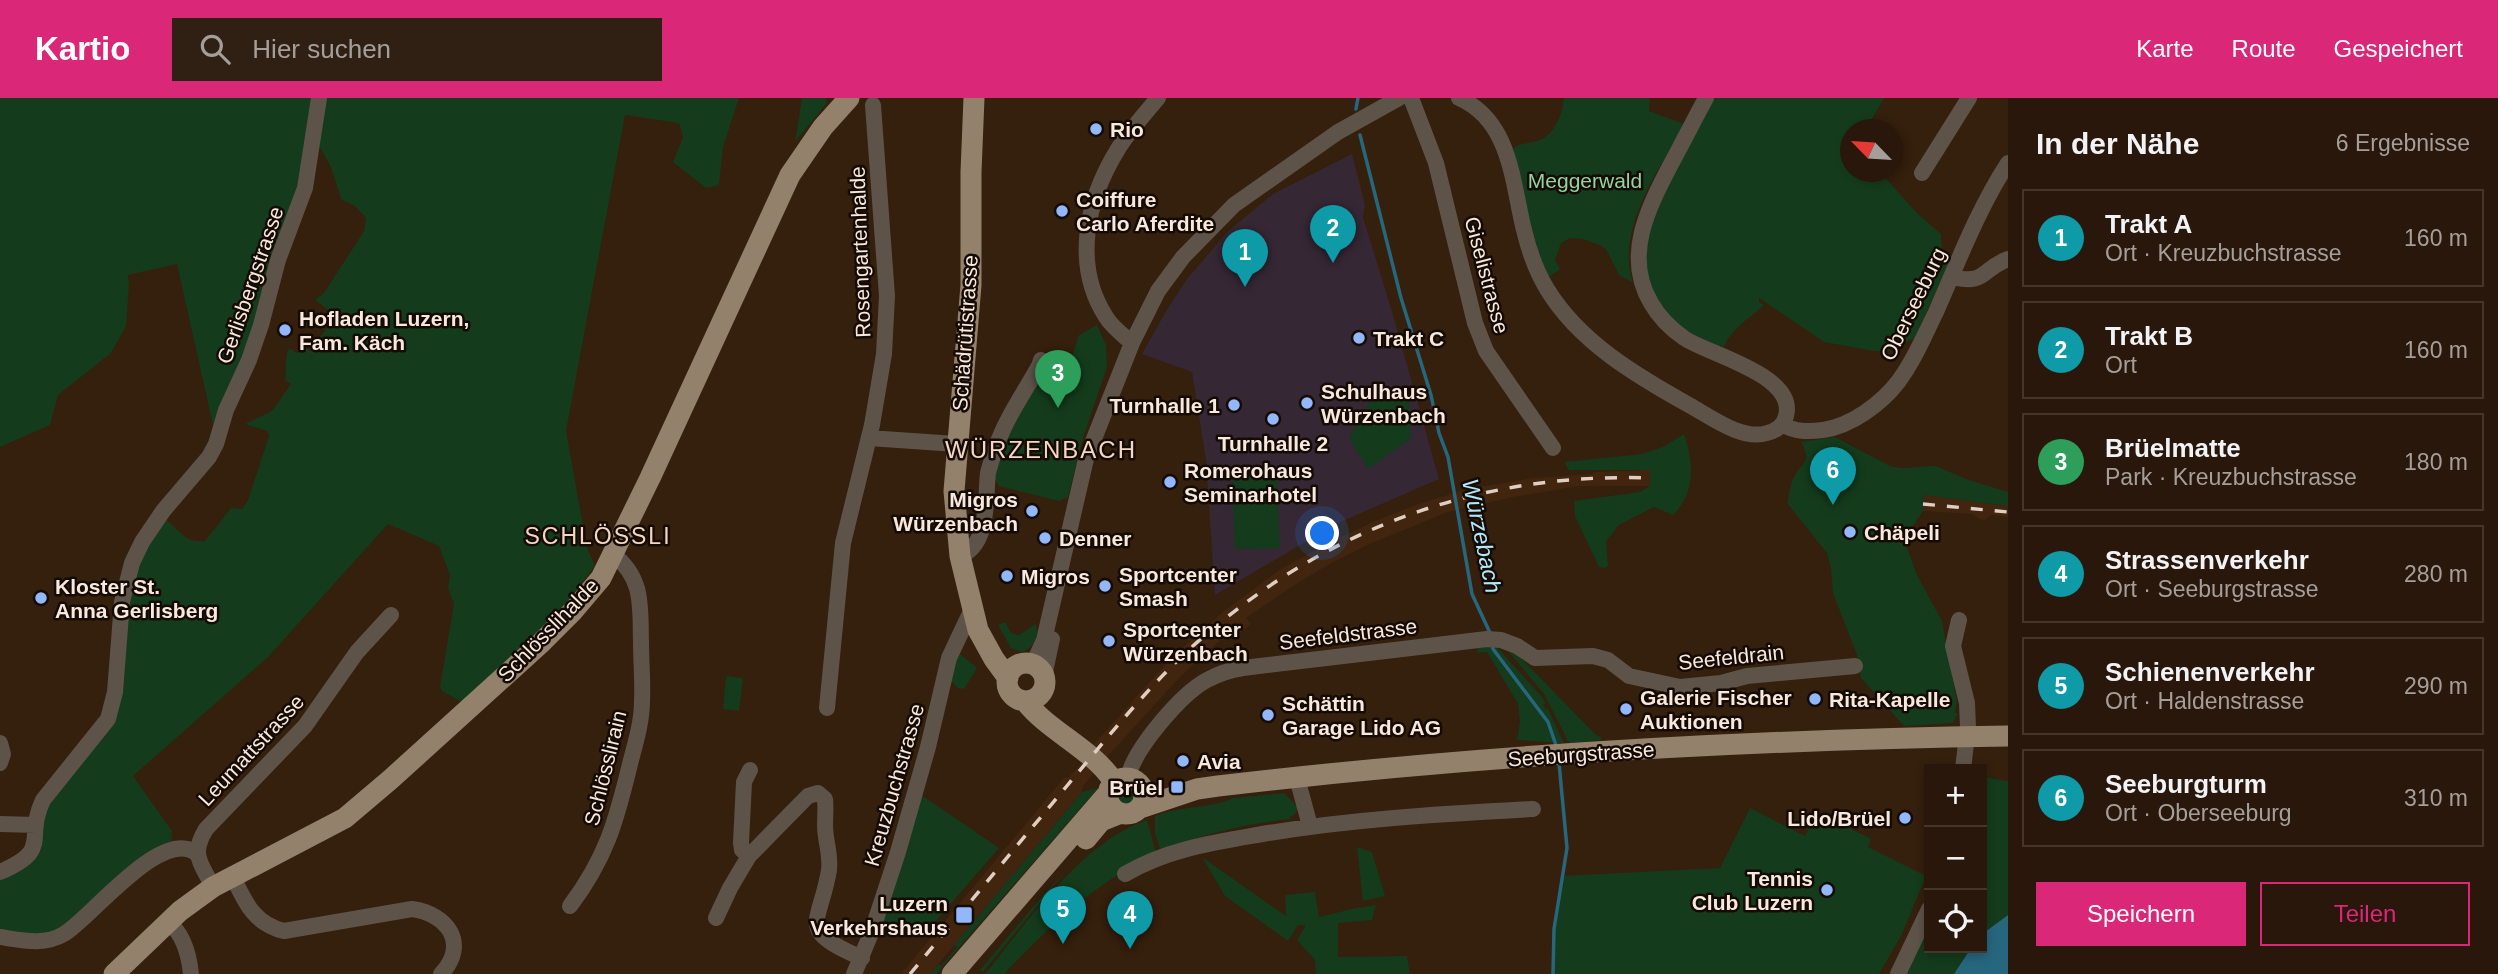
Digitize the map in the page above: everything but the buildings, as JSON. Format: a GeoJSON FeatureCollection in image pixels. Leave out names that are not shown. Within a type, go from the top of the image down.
{"type":"FeatureCollection","features":[{"type":"Feature","properties":{"kind":"main road","name":"Schlösslihalde"},"geometry":{"type":"LineString","coordinates":[[114,974],[168,922],[213,887],[345,818],[548,636],[601,578],[790,175],[823,127],[849,98]]}},
{"type":"Feature","properties":{"kind":"main road","name":"Schädrütistrasse"},"geometry":{"type":"LineString","coordinates":[[974,98],[971,285],[954,491],[960,556],[978,630],[984,641],[1028,679]]}},
{"type":"Feature","properties":{"kind":"main road","name":"Schädrütistrasse"},"geometry":{"type":"LineString","coordinates":[[973,607],[1003,653],[1028,679]]}},
{"type":"Feature","properties":{"kind":"main road"},"geometry":{"type":"LineString","coordinates":[[1028,679],[1055,727],[1123,785],[1144,799],[1130,811],[1111,806],[1123,785]]}},
{"type":"Feature","properties":{"kind":"main road","name":"Seeburgstrasse"},"geometry":{"type":"LineString","coordinates":[[971,974],[1099,824],[1109,817],[1197,789],[1558,754],[1792,742],[2008,736]]}},
{"type":"Feature","properties":{"kind":"main road"},"geometry":{"type":"LineString","coordinates":[[952,974],[1123,785]]}},
{"type":"Feature","properties":{"kind":"main road","name":"Seeburgstrasse"},"geometry":{"type":"LineString","coordinates":[[1123,785],[1155,789],[1188,786],[1197,789]]}},
{"type":"Feature","properties":{"kind":"street","name":"Gerlisbergstrasse"},"geometry":{"type":"LineString","coordinates":[[0,872],[29,856],[34,849],[38,811],[56,781],[108,719],[115,692],[122,602],[132,563],[142,542],[163,511],[209,457],[216,444],[226,410],[249,360],[278,260],[305,188],[319,98]]}},
{"type":"Feature","properties":{"kind":"street"},"geometry":{"type":"LineString","coordinates":[[1132,343],[1105,316],[1092,288],[1085,255],[1087,232],[1104,174],[1119,148],[1158,98]]}},
{"type":"Feature","properties":{"kind":"street"},"geometry":{"type":"LineString","coordinates":[[1028,679],[1044,640],[1086,459],[1132,343],[1158,291],[1183,257],[1217,220],[1297,159],[1338,132],[1399,98]]}},
{"type":"Feature","properties":{"kind":"street","name":"Giselistrasse"},"geometry":{"type":"LineString","coordinates":[[1411,98],[1436,163],[1472,313],[1485,347],[1553,448]]}},
{"type":"Feature","properties":{"kind":"street"},"geometry":{"type":"LineString","coordinates":[[1459,98],[1480,111],[1497,132],[1506,150],[1524,230],[1536,267],[1560,309],[1574,325],[1618,360],[1668,393],[1721,423],[1761,435],[1775,431],[1782,424],[1787,409],[1781,392],[1758,373],[1684,338],[1658,314],[1641,281],[1638,254],[1643,225],[1655,195],[1706,98]]}},
{"type":"Feature","properties":{"kind":"street"},"geometry":{"type":"LineString","coordinates":[[1922,173],[1969,98]]}},
{"type":"Feature","properties":{"kind":"street","name":"Rosengartenhalde"},"geometry":{"type":"LineString","coordinates":[[827,708],[843,543],[869,438],[883,364],[887,296],[873,105]]}},
{"type":"Feature","properties":{"kind":"street","name":"Oberseeburg"},"geometry":{"type":"LineString","coordinates":[[1782,424],[1810,432],[1829,429],[1859,416],[1884,397],[1912,362],[1975,223],[2008,163]]}},
{"type":"Feature","properties":{"kind":"street"},"geometry":{"type":"LineString","coordinates":[[1951,277],[1970,281],[1978,279],[2008,259]]}},
{"type":"Feature","properties":{"kind":"street"},"geometry":{"type":"LineString","coordinates":[[960,556],[971,550],[982,528],[989,470],[996,448],[1004,426],[1041,360]]}},
{"type":"Feature","properties":{"kind":"street"},"geometry":{"type":"LineString","coordinates":[[869,438],[956,444]]}},
{"type":"Feature","properties":{"kind":"street","name":"Schlösslirain"},"geometry":{"type":"LineString","coordinates":[[570,906],[600,862],[610,837],[640,725],[642,702],[639,598],[634,575],[614,555]]}},
{"type":"Feature","properties":{"kind":"street","name":"Kreuzbuchstrasse"},"geometry":{"type":"LineString","coordinates":[[854,974],[898,852],[928,747],[949,659],[973,607]]}},
{"type":"Feature","properties":{"kind":"street","name":"Leumattstrasse"},"geometry":{"type":"LineString","coordinates":[[196,853],[198,843],[206,830],[305,726],[356,653],[391,615]]}},
{"type":"Feature","properties":{"kind":"street"},"geometry":{"type":"LineString","coordinates":[[1959,621],[1953,639],[1967,703],[1964,764]]}},
{"type":"Feature","properties":{"kind":"street","name":"Seefeldstrasse"},"geometry":{"type":"LineString","coordinates":[[1123,785],[1136,755],[1185,696],[1208,679],[1228,671],[1491,639],[1517,646],[1535,658]]}},
{"type":"Feature","properties":{"kind":"street"},"geometry":{"type":"LineString","coordinates":[[956,646],[984,641]]}},
{"type":"Feature","properties":{"kind":"street","name":"Seefeldrain"},"geometry":{"type":"LineString","coordinates":[[1535,658],[1592,656],[1608,660],[1629,676],[1680,687],[1721,683],[1747,676],[1855,666]]}},
{"type":"Feature","properties":{"kind":"street"},"geometry":{"type":"LineString","coordinates":[[0,743],[3,754],[0,763]]}},
{"type":"Feature","properties":{"kind":"street"},"geometry":{"type":"LineString","coordinates":[[749,856],[744,853],[741,843],[744,782],[750,770]]}},
{"type":"Feature","properties":{"kind":"street"},"geometry":{"type":"LineString","coordinates":[[1297,778],[1310,827]]}},
{"type":"Feature","properties":{"kind":"street"},"geometry":{"type":"LineString","coordinates":[[716,918],[749,856],[808,796],[815,793],[825,799],[830,866],[816,915],[817,929],[821,935],[839,947],[862,958]]}},
{"type":"Feature","properties":{"kind":"street"},"geometry":{"type":"LineString","coordinates":[[1125,874],[1191,846],[1310,827],[1532,809]]}},
{"type":"Feature","properties":{"kind":"street"},"geometry":{"type":"LineString","coordinates":[[0,824],[36,825]]}},
{"type":"Feature","properties":{"kind":"street"},"geometry":{"type":"LineString","coordinates":[[0,937],[37,942],[63,935],[123,880],[177,848],[196,853],[213,887]]}},
{"type":"Feature","properties":{"kind":"street"},"geometry":{"type":"LineString","coordinates":[[233,877],[244,902],[254,916],[270,928],[284,931],[412,909],[428,911],[439,917],[448,927],[454,942],[450,964],[442,974]]}},
{"type":"Feature","properties":{"kind":"street"},"geometry":{"type":"LineString","coordinates":[[1898,974],[1924,919]]}},
{"type":"Feature","properties":{"kind":"street"},"geometry":{"type":"LineString","coordinates":[[168,922],[174,926],[184,944],[191,974]]}},
{"type":"Feature","properties":{"kind":"shaded area","name":"Schulhaus Würzenbach"},"geometry":{"type":"Polygon","coordinates":[[[1352,154],[1365,205],[1363,217],[1439,479],[1336,524],[1215,595],[1206,460],[1192,372],[1142,354],[1187,279],[1227,232],[1273,194],[1352,154]]]}},
{"type":"Feature","properties":{"kind":"shaded area"},"geometry":{"type":"Polygon","coordinates":[[[1650,470],[1650,486],[1579,486],[1448,512],[1367,545],[1290,588],[1246,618],[1251,624],[1235,637],[1229,632],[1180,677],[1106,758],[1083,786],[1082,792],[930,974],[901,974],[1064,778],[1069,777],[1081,764],[1094,749],[1094,744],[1174,655],[1223,612],[1278,571],[1375,521],[1467,489],[1533,478],[1650,470]]]}},
{"type":"Feature","properties":{"kind":"shaded area"},"geometry":{"type":"Polygon","coordinates":[[[1924,495],[2008,506],[2008,517],[1991,515],[1985,520],[1973,514],[1923,511],[1924,495]]]}},
{"type":"Feature","properties":{"kind":"green space"},"geometry":{"type":"Polygon","coordinates":[[[0,98],[316,98],[309,153],[261,312],[213,425],[177,264],[128,275],[126,326],[111,353],[58,395],[50,425],[0,447],[0,98]]]}},
{"type":"Feature","properties":{"kind":"green space"},"geometry":{"type":"Polygon","coordinates":[[[323,98],[739,98],[723,147],[719,185],[706,188],[673,162],[683,137],[679,123],[625,115],[566,431],[587,548],[595,566],[554,618],[462,702],[442,691],[440,686],[454,604],[448,588],[450,575],[439,546],[388,524],[268,657],[133,776],[172,831],[171,845],[71,924],[49,936],[0,933],[0,876],[25,864],[44,809],[107,728],[132,573],[164,518],[187,538],[205,541],[231,508],[242,509],[248,500],[269,436],[267,431],[245,424],[272,411],[291,384],[285,380],[289,348],[297,353],[304,346],[310,351],[330,323],[324,318],[328,310],[315,300],[324,293],[364,231],[366,218],[355,206],[341,199],[331,167],[317,142],[323,98]]]}},
{"type":"Feature","properties":{"kind":"green space"},"geometry":{"type":"Polygon","coordinates":[[[802,98],[827,98],[826,104],[795,142],[802,98]]]}},
{"type":"Feature","properties":{"kind":"green space","name":"Meggerwald"},"geometry":{"type":"Polygon","coordinates":[[[1564,98],[1650,98],[1649,111],[1684,124],[1653,180],[1635,221],[1629,263],[1633,283],[1619,275],[1606,249],[1583,239],[1570,238],[1561,243],[1555,260],[1560,269],[1549,277],[1536,248],[1512,150],[1519,145],[1540,140],[1552,131],[1559,119],[1564,98]]]}},
{"type":"Feature","properties":{"kind":"green space"},"geometry":{"type":"Polygon","coordinates":[[[1712,98],[1884,98],[1872,119],[1840,119],[1840,182],[1889,182],[1917,213],[1941,234],[1942,250],[1952,256],[1915,338],[1886,351],[1824,342],[1759,298],[1759,302],[1764,305],[1736,329],[1724,347],[1720,345],[1718,350],[1696,339],[1662,310],[1646,277],[1647,233],[1712,98]]]}},
{"type":"Feature","properties":{"kind":"green space"},"geometry":{"type":"Polygon","coordinates":[[[1097,325],[1106,345],[1107,367],[1082,441],[1068,497],[1059,501],[999,486],[994,478],[1001,454],[1024,404],[1037,383],[1057,364],[1060,357],[1071,360],[1079,335],[1097,325]]]}},
{"type":"Feature","properties":{"kind":"green space"},"geometry":{"type":"Polygon","coordinates":[[[1409,392],[1411,438],[1368,469],[1349,437],[1373,396],[1409,392]]]}},
{"type":"Feature","properties":{"kind":"green space"},"geometry":{"type":"Polygon","coordinates":[[[1684,434],[1691,466],[1686,497],[1673,515],[1654,507],[1619,525],[1606,541],[1608,566],[1599,567],[1575,516],[1574,501],[1640,492],[1650,486],[1650,470],[1569,470],[1564,462],[1642,454],[1663,447],[1684,434]]]}},
{"type":"Feature","properties":{"kind":"green space"},"geometry":{"type":"Polygon","coordinates":[[[1835,437],[1890,466],[1936,466],[2008,492],[2008,506],[1924,495],[1923,511],[1904,539],[1917,575],[1942,621],[1957,701],[1955,713],[1958,713],[1953,723],[1904,726],[1861,678],[1857,655],[1833,593],[1827,553],[1787,503],[1793,479],[1806,459],[1801,442],[1835,437]]]}},
{"type":"Feature","properties":{"kind":"green space"},"geometry":{"type":"Polygon","coordinates":[[[1277,473],[1280,548],[1235,549],[1232,475],[1277,473]]]}},
{"type":"Feature","properties":{"kind":"green space"},"geometry":{"type":"Polygon","coordinates":[[[1005,622],[1011,633],[1019,635],[1036,624],[1037,632],[1033,644],[1022,652],[1011,648],[998,625],[1005,622]]]}},
{"type":"Feature","properties":{"kind":"green space"},"geometry":{"type":"Polygon","coordinates":[[[1495,645],[1546,703],[1543,704],[1564,743],[1517,740],[1520,722],[1518,704],[1487,652],[1476,653],[1479,647],[1495,645]]]}},
{"type":"Feature","properties":{"kind":"green space"},"geometry":{"type":"Polygon","coordinates":[[[1504,646],[1514,651],[1601,740],[1570,743],[1544,694],[1504,646]]]}},
{"type":"Feature","properties":{"kind":"green space"},"geometry":{"type":"Polygon","coordinates":[[[960,654],[977,668],[964,689],[958,688],[951,681],[954,664],[960,654]]]}},
{"type":"Feature","properties":{"kind":"green space"},"geometry":{"type":"Polygon","coordinates":[[[726,676],[743,678],[739,711],[723,709],[726,676]]]}},
{"type":"Feature","properties":{"kind":"green space"},"geometry":{"type":"Polygon","coordinates":[[[1987,778],[2008,781],[2008,915],[1987,931],[1987,778]]]}},
{"type":"Feature","properties":{"kind":"green space"},"geometry":{"type":"Polygon","coordinates":[[[1122,787],[1130,787],[1135,796],[1133,803],[1122,805],[1117,800],[1117,792],[1122,787]]]}},
{"type":"Feature","properties":{"kind":"green space"},"geometry":{"type":"Polygon","coordinates":[[[1098,788],[936,974],[930,974],[939,964],[941,966],[957,947],[954,945],[1082,792],[1098,788]]]}},
{"type":"Feature","properties":{"kind":"green space"},"geometry":{"type":"Polygon","coordinates":[[[1284,793],[1298,807],[1290,819],[1224,830],[1161,851],[1155,834],[1155,816],[1233,798],[1284,793]]]}},
{"type":"Feature","properties":{"kind":"green space"},"geometry":{"type":"Polygon","coordinates":[[[920,794],[999,848],[922,937],[880,925],[920,794]]]}},
{"type":"Feature","properties":{"kind":"green space"},"geometry":{"type":"Polygon","coordinates":[[[1750,808],[1805,836],[1818,812],[1871,839],[1868,847],[1924,875],[1924,881],[1901,936],[1879,974],[1553,974],[1554,929],[1561,876],[1720,868],[1750,808]]]}},
{"type":"Feature","properties":{"kind":"green space"},"geometry":{"type":"Polygon","coordinates":[[[1147,820],[1156,853],[1113,878],[1075,906],[1004,974],[985,974],[1038,908],[1079,864],[1123,831],[1147,820]]]}},
{"type":"Feature","properties":{"kind":"green space"},"geometry":{"type":"Polygon","coordinates":[[[1357,847],[1372,852],[1385,896],[1363,901],[1357,847]]]}},
{"type":"Feature","properties":{"kind":"green space"},"geometry":{"type":"Polygon","coordinates":[[[1202,857],[1286,916],[1285,895],[1315,892],[1319,917],[1376,905],[1372,920],[1338,923],[1338,957],[1407,956],[1410,974],[1316,974],[1315,960],[1297,940],[1306,925],[1298,925],[1288,941],[1225,896],[1202,857]]]}},
{"type":"Feature","properties":{"kind":"green space"},"geometry":{"type":"Polygon","coordinates":[[[1066,871],[983,972],[980,970],[1043,895],[1066,871]]]}},
{"type":"Feature","properties":{"kind":"green space"},"geometry":{"type":"Polygon","coordinates":[[[1924,919],[1924,953],[1968,953],[1954,974],[1898,974],[1924,919]]]}},
{"type":"Feature","properties":{"kind":"water"},"geometry":{"type":"Polygon","coordinates":[[[2008,915],[2008,974],[1954,974],[1968,953],[1987,953],[1987,931],[2008,915]]]}},
{"type":"Feature","properties":{"kind":"waterway"},"geometry":{"type":"LineString","coordinates":[[1356,109],[1358,98]]}},
{"type":"Feature","properties":{"kind":"waterway","name":"Würzebach"},"geometry":{"type":"LineString","coordinates":[[1360,135],[1401,298],[1448,457],[1472,594],[1491,635]]}},
{"type":"Feature","properties":{"kind":"waterway","name":"Würzebach"},"geometry":{"type":"LineString","coordinates":[[1492,643],[1493,649],[1548,722],[1557,748]]}},
{"type":"Feature","properties":{"kind":"waterway","name":"Würzebach"},"geometry":{"type":"LineString","coordinates":[[1553,974],[1554,929],[1567,848],[1559,763]]}},
{"type":"Feature","properties":{"kind":"railway"},"geometry":{"type":"LineString","coordinates":[[910,974],[1160,678],[1194,645],[1243,605],[1295,570],[1349,540],[1406,516],[1464,498],[1524,485],[1586,479],[1650,478]]}},
{"type":"Feature","properties":{"kind":"railway"},"geometry":{"type":"LineString","coordinates":[[1923,504],[2008,512]]}},
{"type":"Feature","properties":{"kind":"place","name":"Rio"},"geometry":{"type":"Point","coordinates":[1096,129]}},
{"type":"Feature","properties":{"kind":"place","name":"Coiffure Carlo Aferdite"},"geometry":{"type":"Point","coordinates":[1062,211]}},
{"type":"Feature","properties":{"kind":"place","name":"Trakt B"},"geometry":{"type":"Point","coordinates":[1333,263]}},
{"type":"Feature","properties":{"kind":"place","name":"Trakt A"},"geometry":{"type":"Point","coordinates":[1245,287]}},
{"type":"Feature","properties":{"kind":"place","name":"Hofladen Luzern, Fam. Käch"},"geometry":{"type":"Point","coordinates":[285,330]}},
{"type":"Feature","properties":{"kind":"place","name":"Trakt C"},"geometry":{"type":"Point","coordinates":[1359,338]}},
{"type":"Feature","properties":{"kind":"place","name":"Schulhaus Würzenbach"},"geometry":{"type":"Point","coordinates":[1307,403]}},
{"type":"Feature","properties":{"kind":"place","name":"Turnhalle 1"},"geometry":{"type":"Point","coordinates":[1234,405]}},
{"type":"Feature","properties":{"kind":"place","name":"Brüelmatte"},"geometry":{"type":"Point","coordinates":[1058,408]}},
{"type":"Feature","properties":{"kind":"place","name":"Turnhalle 2"},"geometry":{"type":"Point","coordinates":[1273,419]}},
{"type":"Feature","properties":{"kind":"place","name":"Romerohaus Seminarhotel"},"geometry":{"type":"Point","coordinates":[1170,482]}},
{"type":"Feature","properties":{"kind":"place","name":"Seeburgturm"},"geometry":{"type":"Point","coordinates":[1833,505]}},
{"type":"Feature","properties":{"kind":"place","name":"Migros Würzenbach"},"geometry":{"type":"Point","coordinates":[1032,511]}},
{"type":"Feature","properties":{"kind":"place","name":"Chäpeli"},"geometry":{"type":"Point","coordinates":[1850,532]}},
{"type":"Feature","properties":{"kind":"place","name":"Denner"},"geometry":{"type":"Point","coordinates":[1045,538]}},
{"type":"Feature","properties":{"kind":"place","name":"Migros"},"geometry":{"type":"Point","coordinates":[1007,576]}},
{"type":"Feature","properties":{"kind":"place","name":"Sportcenter Smash"},"geometry":{"type":"Point","coordinates":[1105,586]}},
{"type":"Feature","properties":{"kind":"place","name":"Kloster St. Anna Gerlisberg"},"geometry":{"type":"Point","coordinates":[41,598]}},
{"type":"Feature","properties":{"kind":"place","name":"Sportcenter Würzenbach"},"geometry":{"type":"Point","coordinates":[1109,641]}},
{"type":"Feature","properties":{"kind":"place","name":"Rita-Kapelle"},"geometry":{"type":"Point","coordinates":[1815,699]}},
{"type":"Feature","properties":{"kind":"place","name":"Galerie Fischer Auktionen"},"geometry":{"type":"Point","coordinates":[1626,709]}},
{"type":"Feature","properties":{"kind":"place","name":"Schättin Garage Lido AG"},"geometry":{"type":"Point","coordinates":[1268,715]}},
{"type":"Feature","properties":{"kind":"place","name":"Avia"},"geometry":{"type":"Point","coordinates":[1183,761]}},
{"type":"Feature","properties":{"kind":"place","name":"Brüel"},"geometry":{"type":"Point","coordinates":[1177,787]}},
{"type":"Feature","properties":{"kind":"place","name":"Lido/Brüel"},"geometry":{"type":"Point","coordinates":[1905,818]}},
{"type":"Feature","properties":{"kind":"place","name":"Tennis Club Luzern"},"geometry":{"type":"Point","coordinates":[1827,890]}},
{"type":"Feature","properties":{"kind":"place","name":"Luzern Verkehrshaus"},"geometry":{"type":"Point","coordinates":[964,915]}},
{"type":"Feature","properties":{"kind":"place","name":"Schienenverkehr"},"geometry":{"type":"Point","coordinates":[1063,944]}},
{"type":"Feature","properties":{"kind":"place","name":"Strassenverkehr"},"geometry":{"type":"Point","coordinates":[1130,949]}},
{"type":"Feature","properties":{"kind":"district","name":"WÜRZENBACH"},"geometry":{"type":"Point","coordinates":[1041,449]}},
{"type":"Feature","properties":{"kind":"district","name":"SCHLÖSSLI"},"geometry":{"type":"Point","coordinates":[598,536]}}]}
